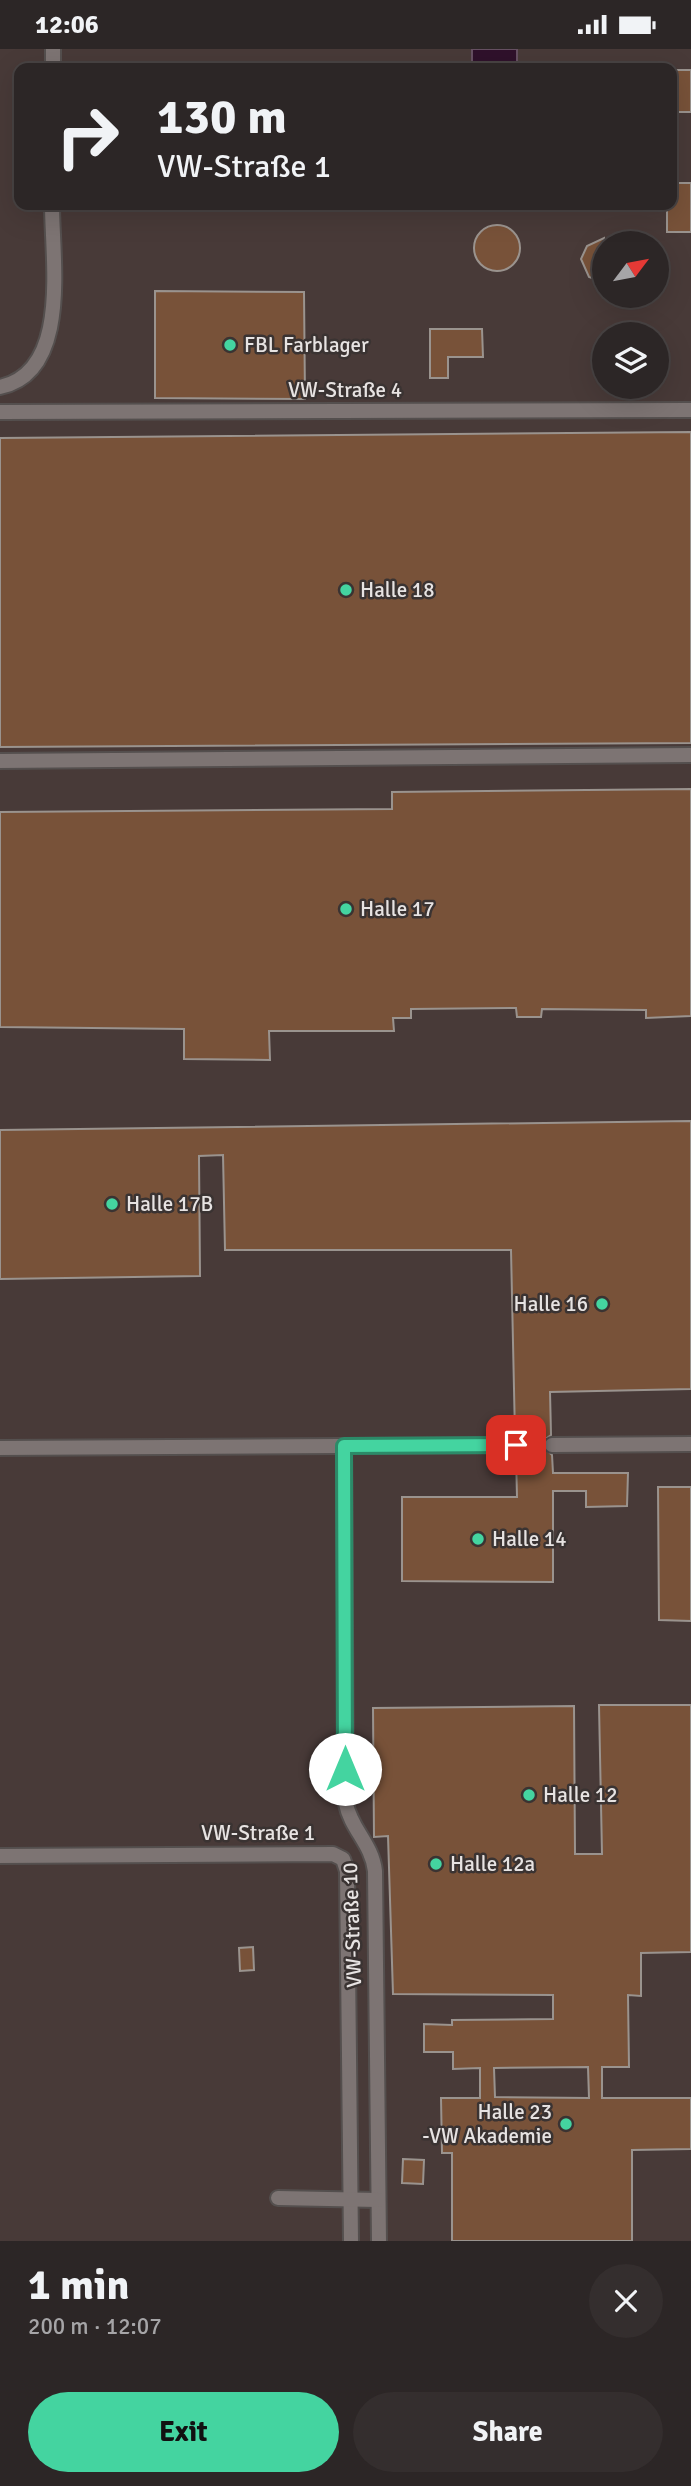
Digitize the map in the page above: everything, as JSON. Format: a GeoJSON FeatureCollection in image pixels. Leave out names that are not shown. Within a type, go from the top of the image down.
{"type":"FeatureCollection","features":[{"type":"Feature","properties":{"kind":"street"},"geometry":{"type":"LineString","coordinates":[[0,387],[25,377],[39,363],[47,345],[52,316],[52,210]]}},
{"type":"Feature","properties":{"kind":"street","name":"VW-Straße 4"},"geometry":{"type":"LineString","coordinates":[[0,412],[691,410]]}},
{"type":"Feature","properties":{"kind":"street"},"geometry":{"type":"LineString","coordinates":[[0,761],[691,755]]}},
{"type":"Feature","properties":{"kind":"street"},"geometry":{"type":"LineString","coordinates":[[552,1445],[691,1444]]}},
{"type":"Feature","properties":{"kind":"street"},"geometry":{"type":"LineString","coordinates":[[0,1448],[516,1445]]}},
{"type":"Feature","properties":{"kind":"street","name":"VW-Straße 10"},"geometry":{"type":"LineString","coordinates":[[344,1446],[345,1793],[348,1815],[370,1849],[374,1871],[379,2241]]}},
{"type":"Feature","properties":{"kind":"street","name":"VW-Straße 1"},"geometry":{"type":"LineString","coordinates":[[0,1857],[333,1854],[343,1859],[347,1871],[351,2241]]}},
{"type":"Feature","properties":{"kind":"street"},"geometry":{"type":"LineString","coordinates":[[278,2198],[378,2200]]}},
{"type":"Feature","properties":{"kind":"shaded area"},"geometry":{"type":"Polygon","coordinates":[[[0,49],[691,49],[691,2241],[0,2241],[0,49]]]}},
{"type":"Feature","properties":{"kind":"shaded area"},"geometry":{"type":"Polygon","coordinates":[[[472,49],[517,49],[517,63],[472,63],[472,49]]]}},
{"type":"Feature","properties":{"kind":"building"},"geometry":{"type":"Polygon","coordinates":[[[677,70],[691,70],[691,112],[677,112],[677,70]]]}},
{"type":"Feature","properties":{"kind":"building"},"geometry":{"type":"Polygon","coordinates":[[[677,183],[691,183],[691,232],[667,231],[667,210],[677,210],[677,183]]]}},
{"type":"Feature","properties":{"kind":"building"},"geometry":{"type":"Polygon","coordinates":[[[497,225],[513,232],[520,248],[513,264],[497,271],[481,264],[474,248],[481,232],[497,225]]]}},
{"type":"Feature","properties":{"kind":"building"},"geometry":{"type":"Polygon","coordinates":[[[592,244],[592,278],[581,259],[587,246],[592,244]]]}},
{"type":"Feature","properties":{"kind":"building","name":"FBL Farblager"},"geometry":{"type":"Polygon","coordinates":[[[155,291],[304,292],[305,399],[155,398],[155,291]]]}},
{"type":"Feature","properties":{"kind":"building"},"geometry":{"type":"Polygon","coordinates":[[[430,329],[482,329],[483,357],[448,357],[448,378],[430,378],[430,329]]]}},
{"type":"Feature","properties":{"kind":"building","name":"Halle 18"},"geometry":{"type":"Polygon","coordinates":[[[691,432],[691,743],[0,747],[0,438],[691,432]]]}},
{"type":"Feature","properties":{"kind":"building","name":"Halle 17"},"geometry":{"type":"Polygon","coordinates":[[[691,789],[691,1016],[646,1018],[646,1010],[542,1009],[541,1017],[517,1017],[516,1008],[411,1009],[411,1018],[393,1018],[394,1031],[269,1031],[270,1060],[184,1059],[184,1029],[0,1027],[0,812],[392,809],[392,792],[691,789]]]}},
{"type":"Feature","properties":{"kind":"building","name":"Halle 16"},"geometry":{"type":"Polygon","coordinates":[[[691,1121],[691,1389],[550,1392],[551,1435],[544,1440],[542,1446],[552,1455],[553,1473],[628,1473],[627,1506],[586,1507],[586,1491],[553,1491],[553,1582],[402,1581],[402,1497],[517,1497],[516,1455],[523,1450],[525,1444],[515,1435],[511,1250],[225,1250],[223,1155],[199,1156],[200,1276],[0,1279],[0,1130],[691,1121]]]}},
{"type":"Feature","properties":{"kind":"building"},"geometry":{"type":"Polygon","coordinates":[[[658,1487],[691,1487],[691,1621],[659,1620],[658,1487]]]}},
{"type":"Feature","properties":{"kind":"building"},"geometry":{"type":"Polygon","coordinates":[[[599,1705],[691,1705],[691,1952],[641,1953],[641,1996],[628,1995],[629,2067],[602,2067],[602,2098],[691,2098],[691,2149],[632,2150],[632,2241],[452,2241],[452,2153],[442,2153],[441,2098],[480,2098],[480,2068],[453,2069],[453,2052],[424,2052],[424,2024],[452,2025],[452,2020],[553,2019],[553,1995],[393,1994],[388,1836],[374,1837],[373,1708],[574,1706],[575,1854],[602,1854],[599,1705]],[[588,2067],[494,2068],[495,2097],[589,2098],[588,2067]]]}},
{"type":"Feature","properties":{"kind":"building"},"geometry":{"type":"Polygon","coordinates":[[[253,1947],[254,1970],[240,1971],[239,1948],[253,1947]]]}},
{"type":"Feature","properties":{"kind":"building"},"geometry":{"type":"Polygon","coordinates":[[[403,2159],[424,2160],[423,2184],[402,2183],[403,2159]]]}},
{"type":"Feature","properties":{"kind":"tunnel"},"geometry":{"type":"LineString","coordinates":[[515,1445],[552,1445]]}},
{"type":"Feature","properties":{"kind":"place","name":"FBL Farblager"},"geometry":{"type":"Point","coordinates":[230,345]}},
{"type":"Feature","properties":{"kind":"place","name":"Halle 18"},"geometry":{"type":"Point","coordinates":[346,590]}},
{"type":"Feature","properties":{"kind":"place","name":"Halle 17"},"geometry":{"type":"Point","coordinates":[346,909]}},
{"type":"Feature","properties":{"kind":"place","name":"Halle 17B"},"geometry":{"type":"Point","coordinates":[112,1204]}},
{"type":"Feature","properties":{"kind":"place","name":"Halle 16"},"geometry":{"type":"Point","coordinates":[602,1304]}},
{"type":"Feature","properties":{"kind":"place","name":"Halle 14"},"geometry":{"type":"Point","coordinates":[478,1539]}},
{"type":"Feature","properties":{"kind":"place","name":"Halle 12"},"geometry":{"type":"Point","coordinates":[529,1795]}},
{"type":"Feature","properties":{"kind":"place","name":"Halle 12a"},"geometry":{"type":"Point","coordinates":[436,1864]}},
{"type":"Feature","properties":{"kind":"place","name":"Halle 23 -VW Akademie"},"geometry":{"type":"Point","coordinates":[566,2124]}},
{"type":"Feature","properties":{"kind":"route"},"geometry":{"type":"LineString","coordinates":[[345,1769],[344,1446],[516,1445]]}}]}
